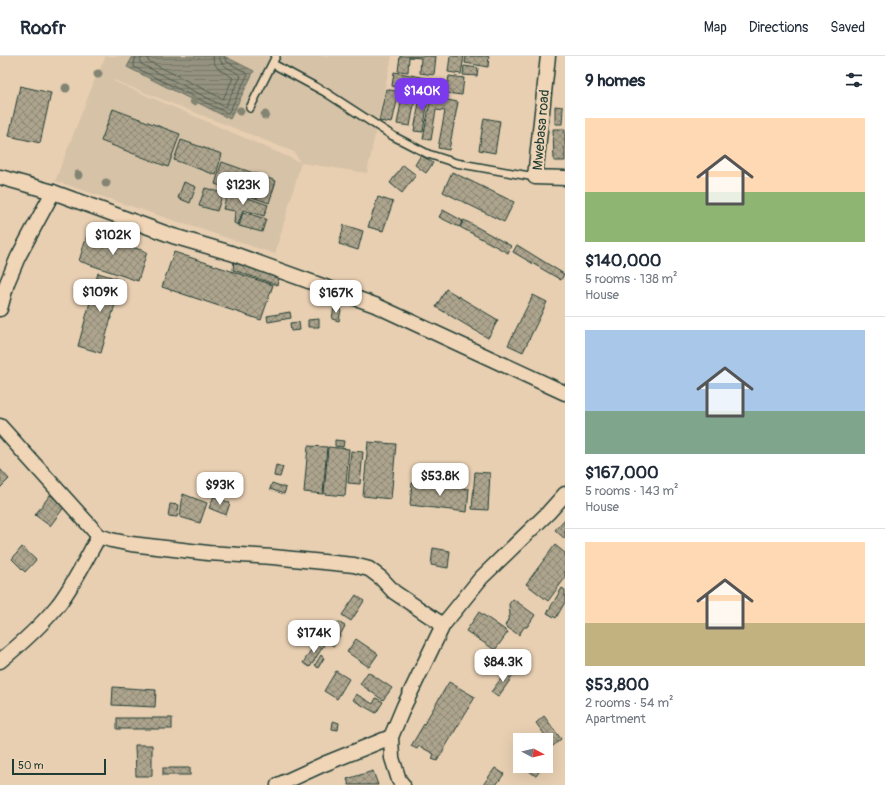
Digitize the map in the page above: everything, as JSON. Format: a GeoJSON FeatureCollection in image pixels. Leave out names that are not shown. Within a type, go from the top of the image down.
{"type":"FeatureCollection","features":[{"type":"Feature","properties":{"kind":"street","name":"Mwebasa road"},"geometry":{"type":"LineString","coordinates":[[548,56],[535,177],[565,178]]}},
{"type":"Feature","properties":{"kind":"street"},"geometry":{"type":"LineString","coordinates":[[0,176],[53,192],[173,236],[230,253],[375,305],[565,393]]}},
{"type":"Feature","properties":{"kind":"street"},"geometry":{"type":"LineString","coordinates":[[0,310],[7,282],[18,257],[53,192]]}},
{"type":"Feature","properties":{"kind":"street"},"geometry":{"type":"LineString","coordinates":[[0,426],[99,536],[131,544],[208,553],[354,564],[369,569],[381,578],[394,592],[443,625]]}},
{"type":"Feature","properties":{"kind":"street"},"geometry":{"type":"LineString","coordinates":[[403,785],[399,780],[392,758],[391,737],[404,706],[443,625],[481,578],[548,513],[565,494]]}},
{"type":"Feature","properties":{"kind":"street"},"geometry":{"type":"LineString","coordinates":[[0,661],[31,635],[58,605],[75,580],[99,536]]}},
{"type":"Feature","properties":{"kind":"street"},"geometry":{"type":"LineString","coordinates":[[278,785],[324,764],[391,737]]}},
{"type":"Feature","properties":{"kind":"lane"},"geometry":{"type":"LineString","coordinates":[[250,108],[276,56]]}},
{"type":"Feature","properties":{"kind":"lane"},"geometry":{"type":"LineString","coordinates":[[273,64],[325,92],[392,136],[428,154],[456,163],[535,177]]}},
{"type":"Feature","properties":{"kind":"shaded area"},"geometry":{"type":"Polygon","coordinates":[[[106,56],[392,56],[367,173],[301,163],[275,254],[55,181],[97,74],[106,56]],[[113,80],[300,162],[294,152],[113,80]]]}},
{"type":"Feature","properties":{"kind":"water"},"geometry":{"type":"Polygon","coordinates":[[[133,56],[224,56],[254,71],[230,119],[127,67],[133,56]]]}},
{"type":"Feature","properties":{"kind":"building"},"geometry":{"type":"Polygon","coordinates":[[[400,56],[436,56],[434,75],[420,73],[421,58],[409,57],[408,72],[398,71],[400,56]]]}},
{"type":"Feature","properties":{"kind":"building"},"geometry":{"type":"Polygon","coordinates":[[[450,56],[464,56],[461,74],[448,72],[450,56]]]}},
{"type":"Feature","properties":{"kind":"building"},"geometry":{"type":"Polygon","coordinates":[[[466,56],[489,56],[488,67],[465,63],[466,56]]]}},
{"type":"Feature","properties":{"kind":"building"},"geometry":{"type":"Polygon","coordinates":[[[464,66],[478,68],[477,76],[463,75],[464,66]]]}},
{"type":"Feature","properties":{"kind":"building"},"geometry":{"type":"Polygon","coordinates":[[[394,72],[432,79],[430,93],[392,86],[394,72]]]}},
{"type":"Feature","properties":{"kind":"building"},"geometry":{"type":"Polygon","coordinates":[[[449,76],[464,78],[462,95],[446,93],[449,76]]]}},
{"type":"Feature","properties":{"kind":"building"},"geometry":{"type":"Polygon","coordinates":[[[20,86],[51,93],[40,143],[9,136],[20,86]]]}},
{"type":"Feature","properties":{"kind":"building"},"geometry":{"type":"Polygon","coordinates":[[[386,89],[399,92],[392,123],[379,121],[386,89]]]}},
{"type":"Feature","properties":{"kind":"building"},"geometry":{"type":"Polygon","coordinates":[[[421,91],[429,93],[423,132],[414,131],[421,91]]]}},
{"type":"Feature","properties":{"kind":"building"},"geometry":{"type":"Polygon","coordinates":[[[403,92],[416,94],[410,126],[397,124],[403,92]]]}},
{"type":"Feature","properties":{"kind":"building"},"geometry":{"type":"Polygon","coordinates":[[[431,97],[458,102],[449,150],[438,148],[445,111],[436,110],[431,140],[423,139],[431,97]]]}},
{"type":"Feature","properties":{"kind":"building"},"geometry":{"type":"Polygon","coordinates":[[[555,106],[563,107],[562,124],[555,124],[555,106]]]}},
{"type":"Feature","properties":{"kind":"building"},"geometry":{"type":"Polygon","coordinates":[[[113,109],[180,134],[168,167],[101,141],[113,109]]]}},
{"type":"Feature","properties":{"kind":"building"},"geometry":{"type":"Polygon","coordinates":[[[484,118],[500,121],[495,153],[479,150],[484,118]]]}},
{"type":"Feature","properties":{"kind":"building"},"geometry":{"type":"Polygon","coordinates":[[[553,129],[565,129],[565,161],[554,161],[553,129]]]}},
{"type":"Feature","properties":{"kind":"building"},"geometry":{"type":"Polygon","coordinates":[[[181,140],[222,154],[216,175],[174,160],[181,140]]]}},
{"type":"Feature","properties":{"kind":"building"},"geometry":{"type":"Polygon","coordinates":[[[421,155],[433,163],[426,173],[415,165],[421,155]]]}},
{"type":"Feature","properties":{"kind":"building"},"geometry":{"type":"Polygon","coordinates":[[[222,162],[276,181],[269,203],[215,184],[222,162]]]}},
{"type":"Feature","properties":{"kind":"building"},"geometry":{"type":"Polygon","coordinates":[[[403,165],[416,175],[402,193],[390,183],[403,165]]]}},
{"type":"Feature","properties":{"kind":"building"},"geometry":{"type":"Polygon","coordinates":[[[452,172],[514,202],[504,222],[443,192],[452,172]]]}},
{"type":"Feature","properties":{"kind":"building"},"geometry":{"type":"Polygon","coordinates":[[[184,182],[196,187],[190,203],[178,198],[184,182]]]}},
{"type":"Feature","properties":{"kind":"building"},"geometry":{"type":"Polygon","coordinates":[[[205,188],[223,193],[217,211],[199,206],[205,188]]]}},
{"type":"Feature","properties":{"kind":"building"},"geometry":{"type":"Polygon","coordinates":[[[228,191],[268,205],[264,216],[243,210],[238,225],[234,223],[235,211],[223,209],[228,191]]]}},
{"type":"Feature","properties":{"kind":"building"},"geometry":{"type":"Polygon","coordinates":[[[378,197],[393,202],[383,231],[368,227],[378,197]]]}},
{"type":"Feature","properties":{"kind":"building"},"geometry":{"type":"Polygon","coordinates":[[[443,210],[463,221],[459,227],[439,217],[443,210]]]}},
{"type":"Feature","properties":{"kind":"building"},"geometry":{"type":"Polygon","coordinates":[[[243,212],[266,219],[262,232],[239,226],[243,212]]]}},
{"type":"Feature","properties":{"kind":"building"},"geometry":{"type":"Polygon","coordinates":[[[464,220],[511,246],[508,253],[460,227],[464,220]]]}},
{"type":"Feature","properties":{"kind":"building"},"geometry":{"type":"Polygon","coordinates":[[[344,225],[363,231],[358,250],[339,244],[344,225]]]}},
{"type":"Feature","properties":{"kind":"building"},"geometry":{"type":"Polygon","coordinates":[[[88,232],[147,252],[138,281],[79,261],[88,232]]]}},
{"type":"Feature","properties":{"kind":"building"},"geometry":{"type":"Polygon","coordinates":[[[517,245],[564,274],[561,280],[513,252],[517,245]]]}},
{"type":"Feature","properties":{"kind":"building"},"geometry":{"type":"Polygon","coordinates":[[[174,252],[273,285],[261,320],[162,287],[174,252]]]}},
{"type":"Feature","properties":{"kind":"building"},"geometry":{"type":"Polygon","coordinates":[[[234,261],[280,275],[277,285],[233,270],[234,261]]]}},
{"type":"Feature","properties":{"kind":"building"},"geometry":{"type":"Polygon","coordinates":[[[98,273],[122,280],[101,353],[78,346],[98,273]]]}},
{"type":"Feature","properties":{"kind":"building"},"geometry":{"type":"Polygon","coordinates":[[[446,289],[498,320],[488,338],[436,307],[446,289]]]}},
{"type":"Feature","properties":{"kind":"building"},"geometry":{"type":"Polygon","coordinates":[[[533,295],[547,302],[523,352],[508,345],[533,295]]]}},
{"type":"Feature","properties":{"kind":"building"},"geometry":{"type":"Polygon","coordinates":[[[334,307],[341,309],[339,321],[332,319],[334,307]]]}},
{"type":"Feature","properties":{"kind":"building"},"geometry":{"type":"Polygon","coordinates":[[[290,312],[291,318],[268,322],[267,316],[290,312]]]}},
{"type":"Feature","properties":{"kind":"building"},"geometry":{"type":"Polygon","coordinates":[[[319,319],[319,327],[308,327],[308,320],[319,319]]]}},
{"type":"Feature","properties":{"kind":"building"},"geometry":{"type":"Polygon","coordinates":[[[299,322],[300,330],[291,331],[290,323],[299,322]]]}},
{"type":"Feature","properties":{"kind":"building"},"geometry":{"type":"Polygon","coordinates":[[[335,440],[344,441],[343,447],[335,446],[335,440]]]}},
{"type":"Feature","properties":{"kind":"building"},"geometry":{"type":"Polygon","coordinates":[[[368,442],[396,444],[391,499],[363,496],[368,442]]]}},
{"type":"Feature","properties":{"kind":"building"},"geometry":{"type":"Polygon","coordinates":[[[308,446],[327,447],[323,494],[304,492],[308,446]]]}},
{"type":"Feature","properties":{"kind":"building"},"geometry":{"type":"Polygon","coordinates":[[[328,447],[349,449],[345,496],[324,494],[328,447]]]}},
{"type":"Feature","properties":{"kind":"building"},"geometry":{"type":"Polygon","coordinates":[[[351,451],[363,452],[360,484],[348,483],[351,451]]]}},
{"type":"Feature","properties":{"kind":"building"},"geometry":{"type":"Polygon","coordinates":[[[276,465],[283,467],[280,477],[274,476],[276,465]]]}},
{"type":"Feature","properties":{"kind":"building"},"geometry":{"type":"Polygon","coordinates":[[[0,469],[9,479],[0,488],[0,469]]]}},
{"type":"Feature","properties":{"kind":"building"},"geometry":{"type":"Polygon","coordinates":[[[475,472],[490,473],[488,510],[472,509],[475,472]]]}},
{"type":"Feature","properties":{"kind":"building"},"geometry":{"type":"Polygon","coordinates":[[[272,483],[286,488],[284,494],[270,489],[272,483]]]}},
{"type":"Feature","properties":{"kind":"building"},"geometry":{"type":"Polygon","coordinates":[[[412,483],[469,489],[467,512],[410,505],[412,483]]]}},
{"type":"Feature","properties":{"kind":"building"},"geometry":{"type":"Polygon","coordinates":[[[183,494],[207,503],[200,523],[180,517],[183,494]]]}},
{"type":"Feature","properties":{"kind":"building"},"geometry":{"type":"Polygon","coordinates":[[[50,495],[65,506],[50,526],[35,515],[50,495]]]}},
{"type":"Feature","properties":{"kind":"building"},"geometry":{"type":"Polygon","coordinates":[[[214,496],[230,503],[226,515],[209,508],[214,496]]]}},
{"type":"Feature","properties":{"kind":"building"},"geometry":{"type":"Polygon","coordinates":[[[170,504],[179,505],[177,517],[168,516],[170,504]]]}},
{"type":"Feature","properties":{"kind":"building"},"geometry":{"type":"Polygon","coordinates":[[[565,519],[565,539],[555,530],[565,519]]]}},
{"type":"Feature","properties":{"kind":"building"},"geometry":{"type":"Polygon","coordinates":[[[555,545],[565,553],[565,578],[548,601],[526,584],[555,545]]]}},
{"type":"Feature","properties":{"kind":"building"},"geometry":{"type":"Polygon","coordinates":[[[22,547],[36,560],[25,572],[12,559],[22,547]]]}},
{"type":"Feature","properties":{"kind":"building"},"geometry":{"type":"Polygon","coordinates":[[[433,548],[450,551],[448,568],[431,565],[433,548]]]}},
{"type":"Feature","properties":{"kind":"building"},"geometry":{"type":"Polygon","coordinates":[[[562,588],[565,590],[565,602],[556,618],[547,613],[562,588]]]}},
{"type":"Feature","properties":{"kind":"building"},"geometry":{"type":"Polygon","coordinates":[[[356,595],[364,601],[351,621],[342,615],[356,595]]]}},
{"type":"Feature","properties":{"kind":"building"},"geometry":{"type":"Polygon","coordinates":[[[513,599],[535,615],[527,627],[524,627],[519,635],[505,626],[510,615],[509,604],[513,599]]]}},
{"type":"Feature","properties":{"kind":"building"},"geometry":{"type":"Polygon","coordinates":[[[479,612],[508,632],[495,650],[466,631],[479,612]]]}},
{"type":"Feature","properties":{"kind":"building"},"geometry":{"type":"Polygon","coordinates":[[[338,622],[345,626],[334,646],[326,642],[338,622]]]}},
{"type":"Feature","properties":{"kind":"building"},"geometry":{"type":"Polygon","coordinates":[[[356,639],[378,654],[369,667],[347,652],[356,639]]]}},
{"type":"Feature","properties":{"kind":"building"},"geometry":{"type":"Polygon","coordinates":[[[317,640],[324,645],[310,667],[303,663],[317,640]]]}},
{"type":"Feature","properties":{"kind":"building"},"geometry":{"type":"Polygon","coordinates":[[[321,655],[324,658],[318,668],[315,665],[321,655]]]}},
{"type":"Feature","properties":{"kind":"building"},"geometry":{"type":"Polygon","coordinates":[[[509,668],[515,673],[498,697],[491,692],[509,668]]]}},
{"type":"Feature","properties":{"kind":"building"},"geometry":{"type":"Polygon","coordinates":[[[336,671],[349,679],[337,699],[324,691],[336,671]]]}},
{"type":"Feature","properties":{"kind":"building"},"geometry":{"type":"Polygon","coordinates":[[[368,672],[392,688],[383,700],[360,684],[368,672]]]}},
{"type":"Feature","properties":{"kind":"building"},"geometry":{"type":"Polygon","coordinates":[[[449,682],[475,697],[437,761],[432,759],[434,754],[419,746],[417,749],[411,746],[449,682]]]}},
{"type":"Feature","properties":{"kind":"building"},"geometry":{"type":"Polygon","coordinates":[[[113,687],[156,690],[155,707],[112,705],[113,687]]]}},
{"type":"Feature","properties":{"kind":"building"},"geometry":{"type":"Polygon","coordinates":[[[356,694],[373,704],[376,698],[383,702],[376,713],[353,700],[356,694]]]}},
{"type":"Feature","properties":{"kind":"building"},"geometry":{"type":"Polygon","coordinates":[[[544,716],[561,739],[553,746],[553,733],[543,733],[536,723],[544,716]]]}},
{"type":"Feature","properties":{"kind":"building"},"geometry":{"type":"Polygon","coordinates":[[[117,718],[172,718],[172,729],[117,729],[117,718]]]}},
{"type":"Feature","properties":{"kind":"building"},"geometry":{"type":"Polygon","coordinates":[[[333,721],[339,723],[338,730],[332,729],[333,721]]]}},
{"type":"Feature","properties":{"kind":"building"},"geometry":{"type":"Polygon","coordinates":[[[135,745],[152,745],[152,776],[136,776],[135,745]]]}},
{"type":"Feature","properties":{"kind":"building"},"geometry":{"type":"Polygon","coordinates":[[[163,768],[190,768],[190,775],[163,775],[163,768]]]}},
{"type":"Feature","properties":{"kind":"building"},"geometry":{"type":"Polygon","coordinates":[[[495,768],[504,774],[496,785],[483,785],[495,768]]]}},
{"type":"Feature","properties":{"kind":"building"},"geometry":{"type":"Polygon","coordinates":[[[373,771],[378,785],[349,785],[347,779],[373,771]]]}}]}
